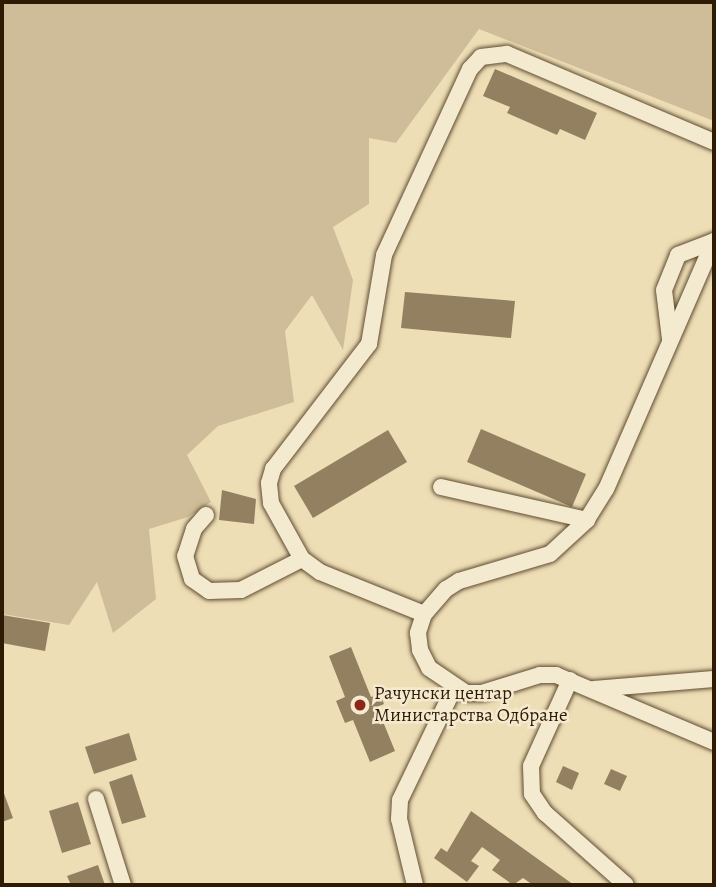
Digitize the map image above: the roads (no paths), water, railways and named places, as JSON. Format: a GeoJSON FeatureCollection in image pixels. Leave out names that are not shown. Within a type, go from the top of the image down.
{"type":"FeatureCollection","features":[{"type":"Feature","properties":{"kind":"lane"},"geometry":{"type":"LineString","coordinates":[[424,614],[320,572],[302,559],[271,502],[271,474],[369,344],[384,255],[474,62],[493,53],[507,54],[714,142]]}},
{"type":"Feature","properties":{"kind":"lane"},"geometry":{"type":"LineString","coordinates":[[671,341],[664,290],[678,255],[713,247]]}},
{"type":"Feature","properties":{"kind":"lane"},"geometry":{"type":"LineString","coordinates":[[713,247],[606,489],[587,520],[550,554],[459,581],[424,614],[418,633],[419,650],[429,668],[454,688],[482,693],[548,674],[570,680],[714,742]]}},
{"type":"Feature","properties":{"kind":"lane"},"geometry":{"type":"LineString","coordinates":[[441,487],[587,520]]}},
{"type":"Feature","properties":{"kind":"lane"},"geometry":{"type":"LineString","coordinates":[[206,515],[194,529],[185,556],[192,579],[209,591],[241,590],[302,559]]}},
{"type":"Feature","properties":{"kind":"lane"},"geometry":{"type":"LineString","coordinates":[[591,690],[714,679]]}},
{"type":"Feature","properties":{"kind":"lane"},"geometry":{"type":"LineString","coordinates":[[570,680],[531,766],[532,794],[545,813],[626,885]]}},
{"type":"Feature","properties":{"kind":"lane"},"geometry":{"type":"LineString","coordinates":[[415,885],[399,819],[400,800],[454,688]]}},
{"type":"Feature","properties":{"kind":"lane"},"geometry":{"type":"LineString","coordinates":[[96,799],[123,885]]}},
{"type":"Feature","properties":{"kind":"place","name":"Рачунски центар Министарства Одбране"},"geometry":{"type":"Point","coordinates":[360,705]}}]}
